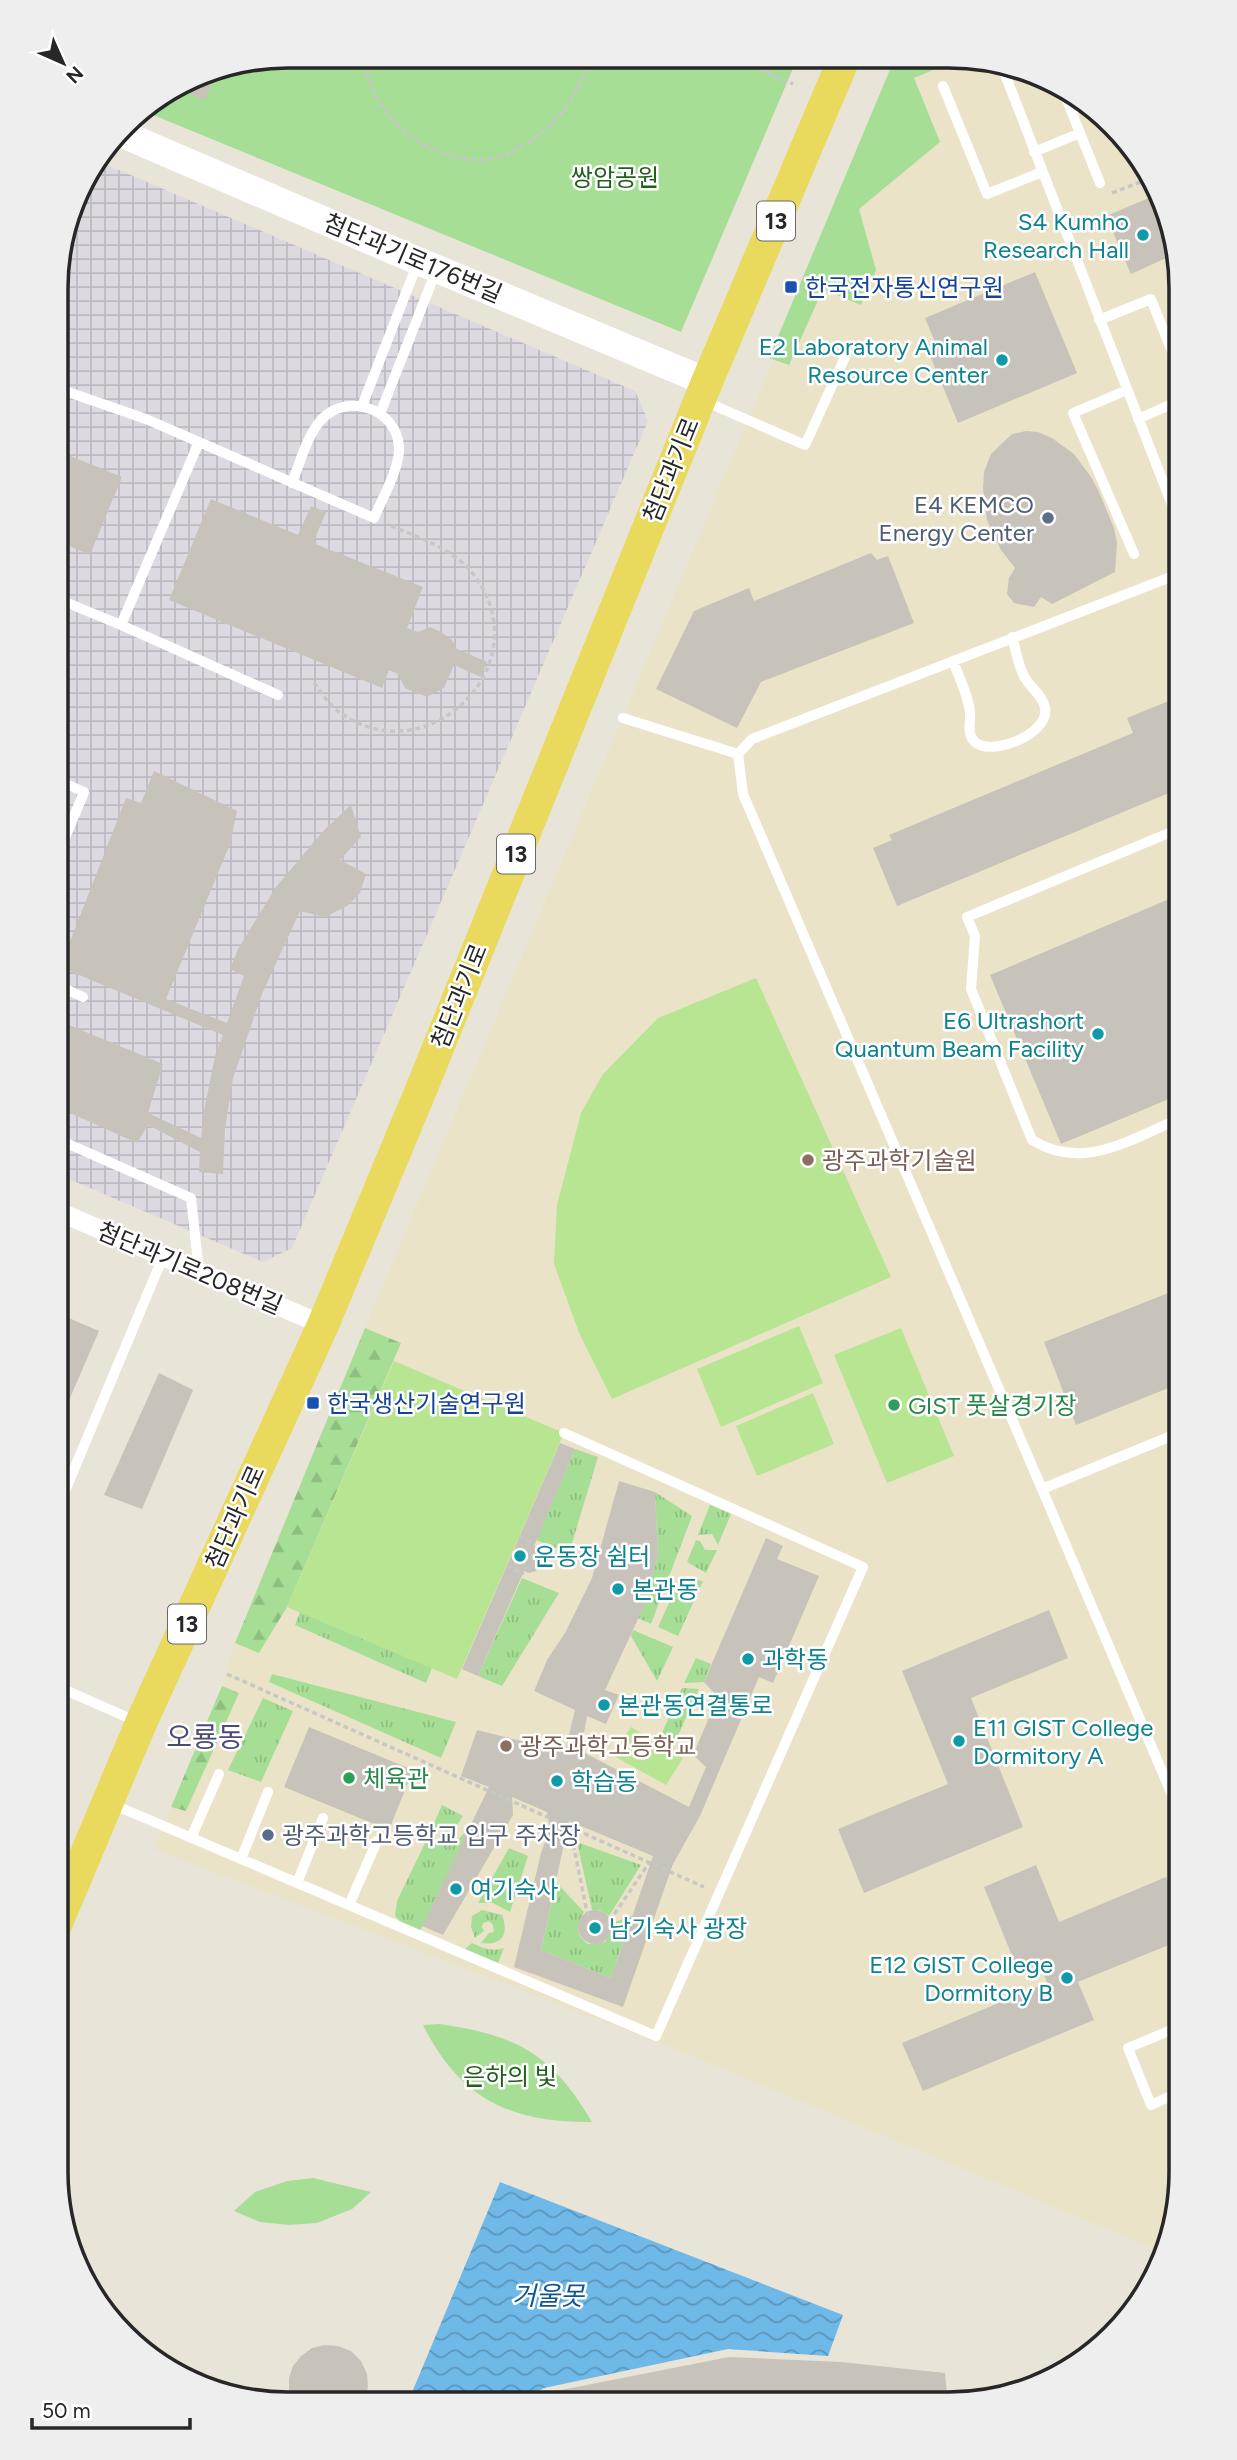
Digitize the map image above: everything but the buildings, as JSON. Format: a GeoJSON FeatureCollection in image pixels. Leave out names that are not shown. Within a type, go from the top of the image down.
{"type":"FeatureCollection","features":[{"type":"Feature","properties":{"kind":"main road","name":"첨단과기로"},"geometry":{"type":"LineString","coordinates":[[68,1896],[141,1723],[323,1325],[703,390],[841,68]]}},
{"type":"Feature","properties":{"kind":"street","name":"첨단과기로176번길"},"geometry":{"type":"LineString","coordinates":[[129,137],[427,265],[703,390]]}},
{"type":"Feature","properties":{"kind":"street","name":"첨단과기로208번길"},"geometry":{"type":"LineString","coordinates":[[69,1216],[323,1325]]}},
{"type":"Feature","properties":{"kind":"lane"},"geometry":{"type":"LineString","coordinates":[[1006,76],[1169,497]]}},
{"type":"Feature","properties":{"kind":"lane"},"geometry":{"type":"LineString","coordinates":[[943,86],[987,194],[1042,172]]}},
{"type":"Feature","properties":{"kind":"lane"},"geometry":{"type":"LineString","coordinates":[[1068,104],[1100,183]]}},
{"type":"Feature","properties":{"kind":"lane"},"geometry":{"type":"LineString","coordinates":[[1034,152],[1080,133]]}},
{"type":"Feature","properties":{"kind":"lane"},"geometry":{"type":"LineString","coordinates":[[362,406],[427,265]]}},
{"type":"Feature","properties":{"kind":"lane"},"geometry":{"type":"LineString","coordinates":[[380,414],[427,265]]}},
{"type":"Feature","properties":{"kind":"lane"},"geometry":{"type":"LineString","coordinates":[[1100,320],[1151,299],[1169,344]]}},
{"type":"Feature","properties":{"kind":"lane"},"geometry":{"type":"LineString","coordinates":[[703,390],[805,444],[846,355]]}},
{"type":"Feature","properties":{"kind":"lane"},"geometry":{"type":"LineString","coordinates":[[1127,390],[1073,413],[1134,554]]}},
{"type":"Feature","properties":{"kind":"lane"},"geometry":{"type":"LineString","coordinates":[[69,392],[146,419],[292,483],[374,518],[398,461],[396,432],[388,420],[362,406],[341,408],[322,420],[314,432],[292,483]]}},
{"type":"Feature","properties":{"kind":"lane"},"geometry":{"type":"LineString","coordinates":[[1138,419],[1169,405]]}},
{"type":"Feature","properties":{"kind":"lane"},"geometry":{"type":"LineString","coordinates":[[121,625],[199,442]]}},
{"type":"Feature","properties":{"kind":"lane"},"geometry":{"type":"LineString","coordinates":[[738,754],[752,739],[1169,578]]}},
{"type":"Feature","properties":{"kind":"lane"},"geometry":{"type":"LineString","coordinates":[[69,603],[278,695]]}},
{"type":"Feature","properties":{"kind":"lane"},"geometry":{"type":"LineString","coordinates":[[953,661],[969,706],[969,733],[972,739],[983,747],[996,747],[1019,740],[1041,725],[1046,715],[1045,706],[1023,675],[1012,637]]}},
{"type":"Feature","properties":{"kind":"lane"},"geometry":{"type":"LineString","coordinates":[[623,718],[738,754]]}},
{"type":"Feature","properties":{"kind":"lane"},"geometry":{"type":"LineString","coordinates":[[738,754],[743,794],[1168,1786]]}},
{"type":"Feature","properties":{"kind":"lane"},"geometry":{"type":"LineString","coordinates":[[69,785],[84,792],[69,828]]}},
{"type":"Feature","properties":{"kind":"lane"},"geometry":{"type":"LineString","coordinates":[[1169,833],[967,917],[975,936],[971,989],[1032,1140],[1048,1150],[1071,1155],[1097,1153],[1169,1123]]}},
{"type":"Feature","properties":{"kind":"lane"},"geometry":{"type":"LineString","coordinates":[[69,990],[83,997]]}},
{"type":"Feature","properties":{"kind":"lane"},"geometry":{"type":"LineString","coordinates":[[69,1144],[191,1198],[199,1272]]}},
{"type":"Feature","properties":{"kind":"lane"},"geometry":{"type":"LineString","coordinates":[[68,1483],[163,1257]]}},
{"type":"Feature","properties":{"kind":"lane"},"geometry":{"type":"LineString","coordinates":[[108,1802],[656,2036],[863,1567],[564,1433]]}},
{"type":"Feature","properties":{"kind":"lane"},"geometry":{"type":"LineString","coordinates":[[1042,1489],[1168,1437]]}},
{"type":"Feature","properties":{"kind":"lane"},"geometry":{"type":"LineString","coordinates":[[68,1691],[141,1723]]}},
{"type":"Feature","properties":{"kind":"lane"},"geometry":{"type":"LineString","coordinates":[[191,1838],[219,1774]]}},
{"type":"Feature","properties":{"kind":"lane"},"geometry":{"type":"LineString","coordinates":[[241,1859],[268,1792]]}},
{"type":"Feature","properties":{"kind":"lane"},"geometry":{"type":"LineString","coordinates":[[297,1882],[323,1818]]}},
{"type":"Feature","properties":{"kind":"lane"},"geometry":{"type":"LineString","coordinates":[[349,1905],[377,1841]]}},
{"type":"Feature","properties":{"kind":"lane"},"geometry":{"type":"LineString","coordinates":[[1168,2031],[1128,2048],[1151,2105],[1168,2098]]}},
{"type":"Feature","properties":{"kind":"path"},"geometry":{"type":"LineString","coordinates":[[366,68],[373,89],[390,116],[430,149],[463,159],[495,158],[527,144],[555,121],[576,92],[588,68]]}},
{"type":"Feature","properties":{"kind":"path"},"geometry":{"type":"LineString","coordinates":[[757,68],[793,84]]}},
{"type":"Feature","properties":{"kind":"path"},"geometry":{"type":"LineString","coordinates":[[1100,183],[1105,196],[1141,182]]}},
{"type":"Feature","properties":{"kind":"path"},"geometry":{"type":"LineString","coordinates":[[314,683],[334,707],[360,724],[390,731],[422,728],[451,715],[474,694],[489,665],[495,634],[489,602],[473,574],[450,552],[374,518]]}},
{"type":"Feature","properties":{"kind":"path"},"geometry":{"type":"LineString","coordinates":[[519,1536],[535,1544]]}},
{"type":"Feature","properties":{"kind":"path"},"geometry":{"type":"LineString","coordinates":[[507,1566],[524,1574]]}},
{"type":"Feature","properties":{"kind":"path"},"geometry":{"type":"LineString","coordinates":[[227,1674],[719,1894]]}},
{"type":"Feature","properties":{"kind":"path"},"geometry":{"type":"LineString","coordinates":[[570,1828],[589,1923],[607,1925],[649,1863]]}},
{"type":"Feature","properties":{"kind":"shaded area","name":"광주과학기술원"},"geometry":{"type":"Polygon","coordinates":[[[897,68],[949,68],[992,72],[1046,91],[1071,105],[1114,143],[1132,166],[1146,191],[1165,245],[1169,288],[1168,2186],[1165,2215],[1154,2249],[685,2053],[154,1849],[222,1686],[235,1643],[365,1328],[897,68]]]}},
{"type":"Feature","properties":{"kind":"shaded area"},"geometry":{"type":"Polygon","coordinates":[[[106,164],[635,391],[648,421],[292,1248],[263,1262],[69,1179],[69,274],[76,231],[85,204],[106,164]]]}},
{"type":"Feature","properties":{"kind":"green space","name":"쌍암공원"},"geometry":{"type":"Polygon","coordinates":[[[793,68],[681,332],[153,115],[191,91],[231,76],[260,70],[793,68]]]}},
{"type":"Feature","properties":{"kind":"green space"},"geometry":{"type":"Polygon","coordinates":[[[891,68],[938,68],[914,78],[940,142],[859,209],[876,270],[861,305],[823,289],[789,365],[769,358],[891,68]]]}},
{"type":"Feature","properties":{"kind":"green space"},"geometry":{"type":"Polygon","coordinates":[[[756,978],[891,1277],[612,1399],[580,1335],[554,1264],[557,1205],[581,1113],[603,1074],[658,1018],[756,978]]]}},
{"type":"Feature","properties":{"kind":"green space"},"geometry":{"type":"Polygon","coordinates":[[[799,1326],[823,1383],[721,1427],[697,1369],[799,1326]]]}},
{"type":"Feature","properties":{"kind":"green space"},"geometry":{"type":"Polygon","coordinates":[[[365,1328],[401,1343],[287,1607],[259,1653],[235,1643],[365,1328]]]}},
{"type":"Feature","properties":{"kind":"green space","name":"GIST 풋살경기장"},"geometry":{"type":"Polygon","coordinates":[[[901,1328],[954,1456],[887,1483],[834,1355],[901,1328]]]}},
{"type":"Feature","properties":{"kind":"green space"},"geometry":{"type":"Polygon","coordinates":[[[394,1361],[564,1433],[457,1679],[287,1607],[394,1361]]]}},
{"type":"Feature","properties":{"kind":"green space"},"geometry":{"type":"Polygon","coordinates":[[[813,1393],[834,1444],[757,1476],[736,1426],[813,1393]]]}},
{"type":"Feature","properties":{"kind":"green space"},"geometry":{"type":"Polygon","coordinates":[[[575,1449],[598,1457],[569,1553],[536,1540],[575,1449]]]}},
{"type":"Feature","properties":{"kind":"green space"},"geometry":{"type":"Polygon","coordinates":[[[655,1492],[692,1516],[651,1624],[638,1618],[645,1603],[658,1555],[655,1492]]]}},
{"type":"Feature","properties":{"kind":"green space"},"geometry":{"type":"Polygon","coordinates":[[[710,1505],[731,1514],[718,1545],[712,1534],[698,1535],[710,1505]]]}},
{"type":"Feature","properties":{"kind":"green space"},"geometry":{"type":"Polygon","coordinates":[[[696,1540],[700,1541],[705,1550],[717,1550],[706,1573],[687,1562],[696,1540]]]}},
{"type":"Feature","properties":{"kind":"green space"},"geometry":{"type":"Polygon","coordinates":[[[681,1577],[703,1581],[678,1636],[658,1627],[681,1577]]]}},
{"type":"Feature","properties":{"kind":"green space"},"geometry":{"type":"Polygon","coordinates":[[[522,1578],[559,1593],[502,1686],[478,1676],[522,1578]]]}},
{"type":"Feature","properties":{"kind":"green space"},"geometry":{"type":"Polygon","coordinates":[[[300,1612],[432,1668],[426,1683],[295,1625],[300,1612]]]}},
{"type":"Feature","properties":{"kind":"green space"},"geometry":{"type":"Polygon","coordinates":[[[633,1630],[673,1647],[657,1681],[631,1636],[633,1630]]]}},
{"type":"Feature","properties":{"kind":"green space"},"geometry":{"type":"Polygon","coordinates":[[[696,1658],[711,1664],[704,1682],[684,1683],[696,1658]]]}},
{"type":"Feature","properties":{"kind":"green space"},"geometry":{"type":"Polygon","coordinates":[[[272,1674],[456,1722],[441,1758],[269,1682],[272,1674]]]}},
{"type":"Feature","properties":{"kind":"green space"},"geometry":{"type":"Polygon","coordinates":[[[222,1686],[239,1693],[186,1811],[171,1807],[222,1686]]]}},
{"type":"Feature","properties":{"kind":"green space"},"geometry":{"type":"Polygon","coordinates":[[[682,1688],[699,1689],[675,1742],[661,1735],[682,1688]]]}},
{"type":"Feature","properties":{"kind":"green space"},"geometry":{"type":"Polygon","coordinates":[[[263,1698],[293,1711],[261,1782],[228,1770],[263,1698]]]}},
{"type":"Feature","properties":{"kind":"green space"},"geometry":{"type":"Polygon","coordinates":[[[631,1727],[683,1758],[666,1785],[612,1755],[631,1727]]]}},
{"type":"Feature","properties":{"kind":"green space"},"geometry":{"type":"Polygon","coordinates":[[[442,1805],[463,1816],[452,1833],[432,1828],[442,1805]]]}},
{"type":"Feature","properties":{"kind":"green space"},"geometry":{"type":"Polygon","coordinates":[[[470,1827],[420,1931],[402,1923],[395,1916],[397,1901],[426,1841],[453,1845],[470,1827]]]}},
{"type":"Feature","properties":{"kind":"green space"},"geometry":{"type":"Polygon","coordinates":[[[577,1842],[641,1865],[609,1916],[600,1910],[592,1910],[577,1842]]]}},
{"type":"Feature","properties":{"kind":"green space"},"geometry":{"type":"Polygon","coordinates":[[[509,1848],[528,1856],[510,1912],[493,1903],[478,1903],[509,1848]]]}},
{"type":"Feature","properties":{"kind":"green space"},"geometry":{"type":"Polygon","coordinates":[[[556,1882],[584,1912],[578,1930],[588,1944],[605,1942],[611,1933],[612,1923],[632,1916],[611,1978],[541,1950],[556,1882]]]}},
{"type":"Feature","properties":{"kind":"green space"},"geometry":{"type":"Polygon","coordinates":[[[482,1910],[502,1915],[504,1933],[495,1943],[481,1943],[489,1933],[494,1932],[489,1921],[483,1923],[484,1931],[475,1938],[471,1927],[472,1916],[482,1910]]]}},
{"type":"Feature","properties":{"kind":"green space"},"geometry":{"type":"Polygon","coordinates":[[[472,1943],[484,1948],[504,1948],[498,1963],[465,1949],[472,1943]]]}},
{"type":"Feature","properties":{"kind":"green space","name":"은하의 빛"},"geometry":{"type":"Polygon","coordinates":[[[439,2024],[490,2034],[530,2052],[547,2064],[562,2080],[592,2122],[537,2118],[491,2102],[454,2072],[423,2025],[439,2024]]]}},
{"type":"Feature","properties":{"kind":"green space"},"geometry":{"type":"Polygon","coordinates":[[[313,2178],[371,2192],[352,2209],[317,2223],[288,2225],[260,2222],[234,2211],[255,2192],[287,2181],[313,2178]]]}},
{"type":"Feature","properties":{"kind":"water","name":"거울못"},"geometry":{"type":"Polygon","coordinates":[[[500,2182],[843,2315],[828,2356],[728,2349],[544,2388],[537,2392],[412,2392],[500,2182]]]}},
{"type":"Feature","properties":{"kind":"place","name":"S4 Kumho Research Hall"},"geometry":{"type":"Point","coordinates":[1143,235]}},
{"type":"Feature","properties":{"kind":"place","name":"한국전자통신연구원"},"geometry":{"type":"Point","coordinates":[791,287]}},
{"type":"Feature","properties":{"kind":"place","name":"E2 Laboratory Animal Resource Center"},"geometry":{"type":"Point","coordinates":[1002,360]}},
{"type":"Feature","properties":{"kind":"place","name":"E4 KEMCO Energy Center"},"geometry":{"type":"Point","coordinates":[1048,518]}},
{"type":"Feature","properties":{"kind":"place","name":"E6 Ultrashort Quantum Beam Facility"},"geometry":{"type":"Point","coordinates":[1098,1034]}},
{"type":"Feature","properties":{"kind":"place","name":"광주과학기술원"},"geometry":{"type":"Point","coordinates":[808,1160]}},
{"type":"Feature","properties":{"kind":"place","name":"한국생산기술연구원"},"geometry":{"type":"Point","coordinates":[313,1403]}},
{"type":"Feature","properties":{"kind":"place","name":"GIST 풋살경기장"},"geometry":{"type":"Point","coordinates":[894,1405]}},
{"type":"Feature","properties":{"kind":"place","name":"운동장 쉼터"},"geometry":{"type":"Point","coordinates":[520,1556]}},
{"type":"Feature","properties":{"kind":"place","name":"본관동"},"geometry":{"type":"Point","coordinates":[618,1589]}},
{"type":"Feature","properties":{"kind":"place","name":"과학동"},"geometry":{"type":"Point","coordinates":[748,1659]}},
{"type":"Feature","properties":{"kind":"place","name":"본관동연결통로"},"geometry":{"type":"Point","coordinates":[604,1705]}},
{"type":"Feature","properties":{"kind":"place","name":"E11 GIST College Dormitory A"},"geometry":{"type":"Point","coordinates":[959,1741]}},
{"type":"Feature","properties":{"kind":"place","name":"광주과학고등학교"},"geometry":{"type":"Point","coordinates":[506,1746]}},
{"type":"Feature","properties":{"kind":"place","name":"체육관"},"geometry":{"type":"Point","coordinates":[349,1778]}},
{"type":"Feature","properties":{"kind":"place","name":"학습동"},"geometry":{"type":"Point","coordinates":[557,1781]}},
{"type":"Feature","properties":{"kind":"place","name":"광주과학고등학교 입구 주차장"},"geometry":{"type":"Point","coordinates":[268,1835]}},
{"type":"Feature","properties":{"kind":"place","name":"여기숙사"},"geometry":{"type":"Point","coordinates":[456,1889]}},
{"type":"Feature","properties":{"kind":"place","name":"남기숙사 광장"},"geometry":{"type":"Point","coordinates":[595,1928]}},
{"type":"Feature","properties":{"kind":"place","name":"E12 GIST College Dormitory B"},"geometry":{"type":"Point","coordinates":[1067,1978]}},
{"type":"Feature","properties":{"kind":"district","name":"오룡동"},"geometry":{"type":"Point","coordinates":[205,1737]}}]}
